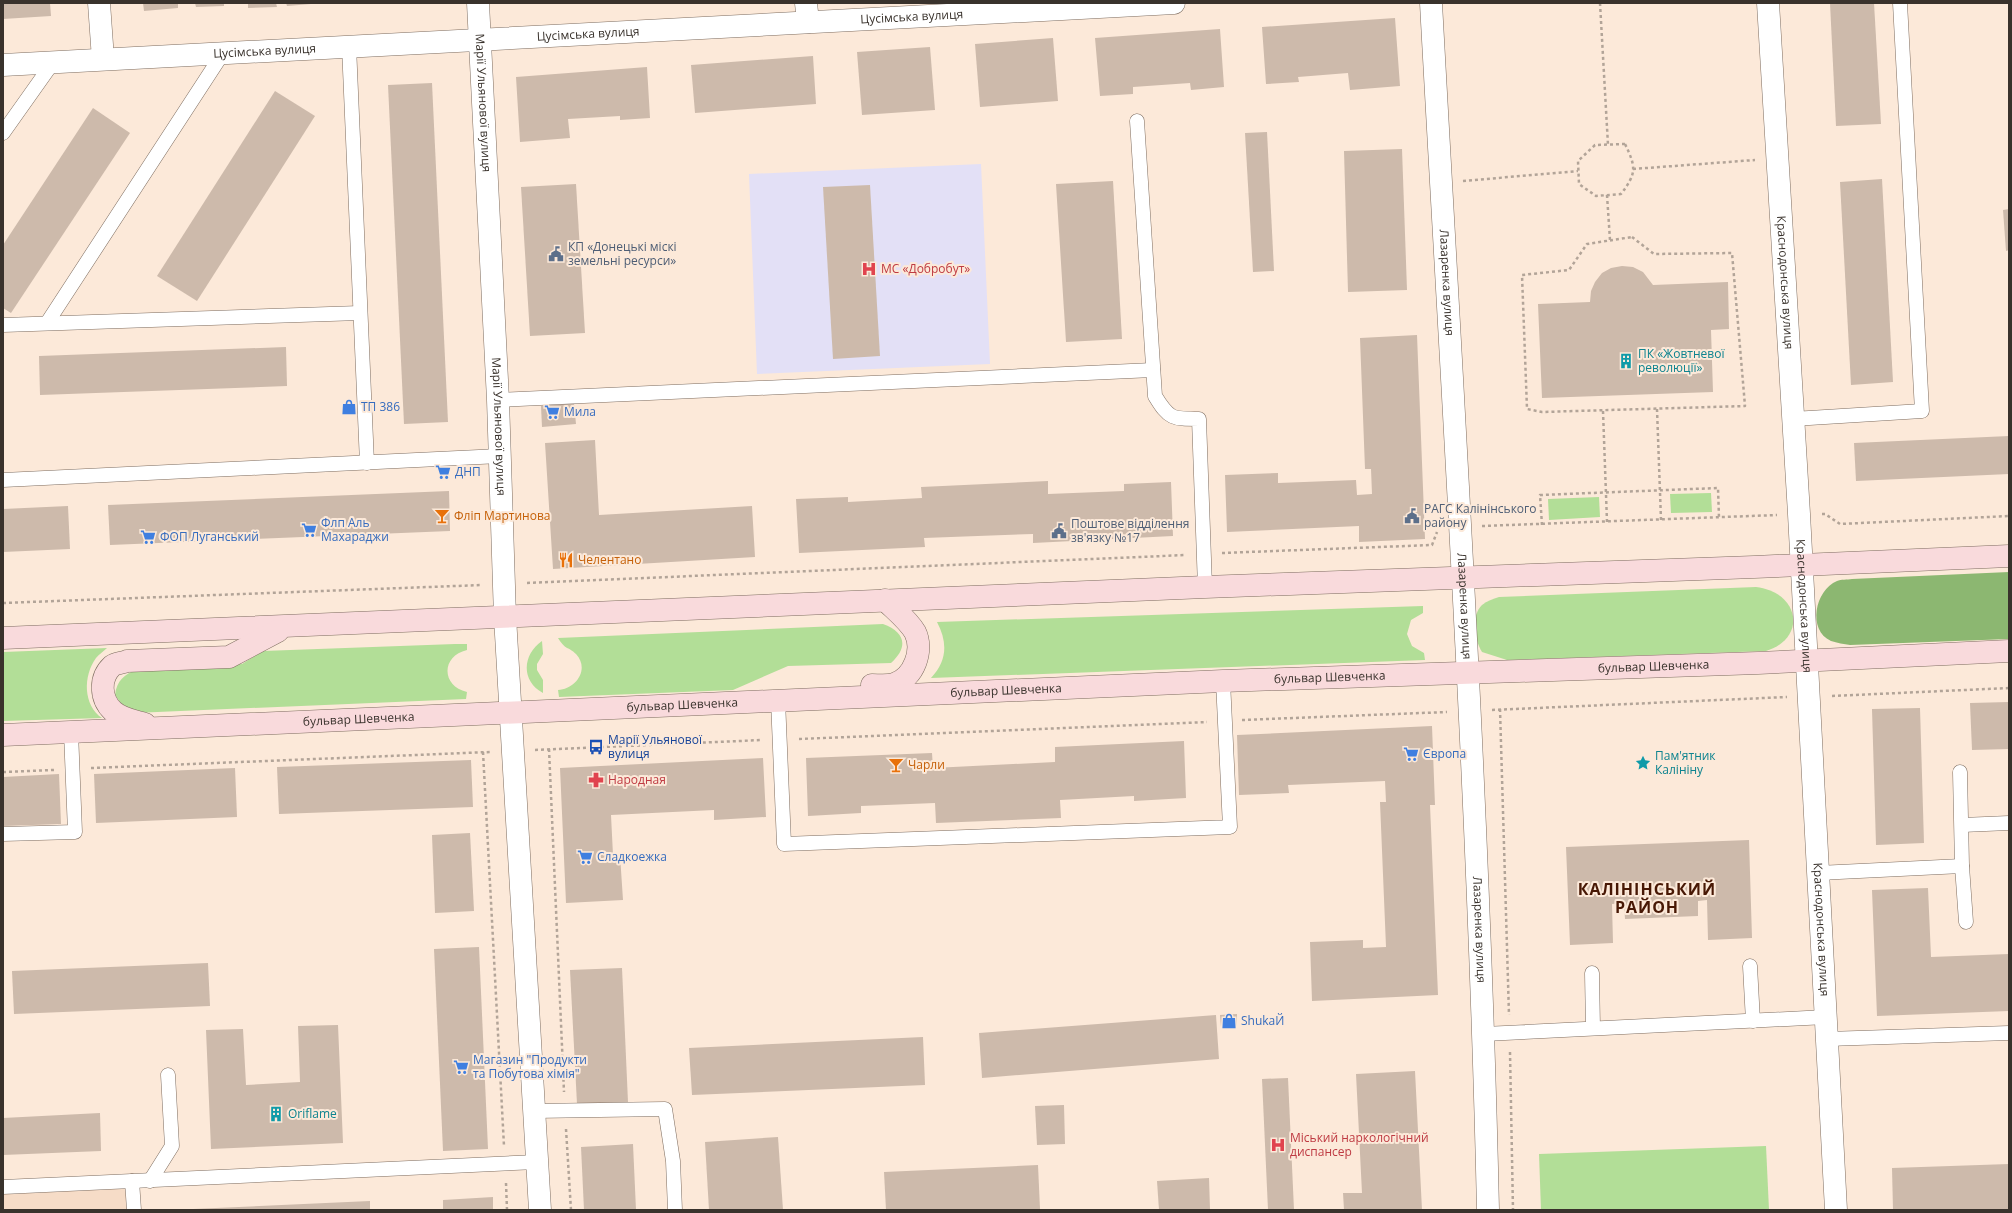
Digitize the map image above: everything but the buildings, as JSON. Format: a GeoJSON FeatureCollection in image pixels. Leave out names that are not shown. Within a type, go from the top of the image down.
{"type":"FeatureCollection","features":[{"type":"Feature","properties":{"kind":"main road"},"geometry":{"type":"LineString","coordinates":[[3,638],[885,600],[2009,556]]}},
{"type":"Feature","properties":{"kind":"main road"},"geometry":{"type":"LineString","coordinates":[[778,700],[804,688],[894,684],[903,678],[918,658],[919,645],[915,633],[909,623],[885,600]]}},
{"type":"Feature","properties":{"kind":"main road"},"geometry":{"type":"LineString","coordinates":[[160,728],[122,717],[112,711],[101,687],[105,675],[114,665],[127,661],[229,657],[285,627]]}},
{"type":"Feature","properties":{"kind":"main road","name":"бульвар Шевченка"},"geometry":{"type":"LineString","coordinates":[[3,734],[1223,681],[1807,661],[2009,651]]}},
{"type":"Feature","properties":{"kind":"street"},"geometry":{"type":"LineString","coordinates":[[99,3],[103,59]]}},
{"type":"Feature","properties":{"kind":"street","name":"Марії Ульянової вулиця"},"geometry":{"type":"LineString","coordinates":[[478,3],[498,400],[505,617],[540,1210]]}},
{"type":"Feature","properties":{"kind":"street","name":"Цусімська вулиця"},"geometry":{"type":"LineString","coordinates":[[3,65],[54,61],[480,40],[807,13],[1174,3]]}},
{"type":"Feature","properties":{"kind":"street","name":"Лазаренка вулиця"},"geometry":{"type":"LineString","coordinates":[[1431,3],[1470,711],[1484,1034],[1488,1210]]}},
{"type":"Feature","properties":{"kind":"street","name":"Краснодонська вулиця"},"geometry":{"type":"LineString","coordinates":[[1768,3],[1799,514],[1836,1210]]}},
{"type":"Feature","properties":{"kind":"lane"},"geometry":{"type":"LineString","coordinates":[[1793,419],[1922,411],[1900,3]]}},
{"type":"Feature","properties":{"kind":"lane"},"geometry":{"type":"LineString","coordinates":[[349,46],[367,463]]}},
{"type":"Feature","properties":{"kind":"lane"},"geometry":{"type":"LineString","coordinates":[[47,323],[223,53]]}},
{"type":"Feature","properties":{"kind":"lane"},"geometry":{"type":"LineString","coordinates":[[3,133],[54,61]]}},
{"type":"Feature","properties":{"kind":"lane"},"geometry":{"type":"LineString","coordinates":[[1137,121],[1155,396],[1164,411],[1176,419],[1199,419],[1205,587]]}},
{"type":"Feature","properties":{"kind":"lane"},"geometry":{"type":"LineString","coordinates":[[3,325],[360,313]]}},
{"type":"Feature","properties":{"kind":"lane"},"geometry":{"type":"LineString","coordinates":[[498,400],[1153,370]]}},
{"type":"Feature","properties":{"kind":"lane"},"geometry":{"type":"LineString","coordinates":[[3,480],[500,456]]}},
{"type":"Feature","properties":{"kind":"lane"},"geometry":{"type":"LineString","coordinates":[[778,700],[784,844],[1230,827],[1223,681]]}},
{"type":"Feature","properties":{"kind":"lane"},"geometry":{"type":"LineString","coordinates":[[3,834],[75,832],[71,732]]}},
{"type":"Feature","properties":{"kind":"lane"},"geometry":{"type":"LineString","coordinates":[[1960,772],[1962,866],[1966,922]]}},
{"type":"Feature","properties":{"kind":"lane"},"geometry":{"type":"LineString","coordinates":[[1962,825],[2009,823]]}},
{"type":"Feature","properties":{"kind":"lane"},"geometry":{"type":"LineString","coordinates":[[1818,873],[1962,866]]}},
{"type":"Feature","properties":{"kind":"lane"},"geometry":{"type":"LineString","coordinates":[[1750,966],[1753,1021]]}},
{"type":"Feature","properties":{"kind":"lane"},"geometry":{"type":"LineString","coordinates":[[1592,973],[1593,1028]]}},
{"type":"Feature","properties":{"kind":"lane"},"geometry":{"type":"LineString","coordinates":[[1484,1034],[1826,1017]]}},
{"type":"Feature","properties":{"kind":"lane"},"geometry":{"type":"LineString","coordinates":[[1827,1039],[2009,1033]]}},
{"type":"Feature","properties":{"kind":"lane"},"geometry":{"type":"LineString","coordinates":[[150,1181],[172,1146],[168,1075]]}},
{"type":"Feature","properties":{"kind":"lane"},"geometry":{"type":"LineString","coordinates":[[534,1111],[665,1109],[672,1161],[675,1210]]}},
{"type":"Feature","properties":{"kind":"lane"},"geometry":{"type":"LineString","coordinates":[[3,1187],[537,1162]]}},
{"type":"Feature","properties":{"kind":"lane"},"geometry":{"type":"LineString","coordinates":[[132,1181],[134,1210]]}},
{"type":"Feature","properties":{"kind":"path"},"geometry":{"type":"LineString","coordinates":[[1600,3],[1608,145]]}},
{"type":"Feature","properties":{"kind":"path"},"geometry":{"type":"LineString","coordinates":[[1625,144],[1633,160],[1633,169],[1633,179],[1621,194],[1596,196],[1579,184],[1578,161],[1595,145],[1625,144]]}},
{"type":"Feature","properties":{"kind":"path"},"geometry":{"type":"LineString","coordinates":[[1633,169],[1778,158]]}},
{"type":"Feature","properties":{"kind":"path"},"geometry":{"type":"LineString","coordinates":[[1441,183],[1578,171]]}},
{"type":"Feature","properties":{"kind":"path"},"geometry":{"type":"LineString","coordinates":[[1607,195],[1610,240]]}},
{"type":"Feature","properties":{"kind":"path"},"geometry":{"type":"LineString","coordinates":[[1632,237],[1654,254],[1732,253],[1745,406],[1657,409],[1542,412],[1527,409],[1522,275],[1569,270],[1587,244],[1632,237]]}},
{"type":"Feature","properties":{"kind":"path"},"geometry":{"type":"LineString","coordinates":[[1657,409],[1661,520]]}},
{"type":"Feature","properties":{"kind":"path"},"geometry":{"type":"LineString","coordinates":[[1603,410],[1607,522]]}},
{"type":"Feature","properties":{"kind":"path"},"geometry":{"type":"LineString","coordinates":[[1542,525],[1540,495],[1660,490],[1718,488],[1719,518]]}},
{"type":"Feature","properties":{"kind":"path"},"geometry":{"type":"LineString","coordinates":[[3,603],[504,584],[1432,545],[1439,528],[1460,527],[1799,514],[1825,514],[1840,524],[2009,516]]}},
{"type":"Feature","properties":{"kind":"path"},"geometry":{"type":"LineString","coordinates":[[3,772],[2009,688]]}},
{"type":"Feature","properties":{"kind":"path"},"geometry":{"type":"LineString","coordinates":[[1500,709],[1514,1210]]}},
{"type":"Feature","properties":{"kind":"path"},"geometry":{"type":"LineString","coordinates":[[549,749],[565,1111],[571,1210]]}},
{"type":"Feature","properties":{"kind":"path"},"geometry":{"type":"LineString","coordinates":[[482,752],[507,1210]]}},
{"type":"Feature","properties":{"kind":"shaded area","name":"МС «Добробут»"},"geometry":{"type":"Polygon","coordinates":[[[981,164],[990,364],[757,374],[749,174],[981,164]]]}},
{"type":"Feature","properties":{"kind":"shaded area"},"geometry":{"type":"Polygon","coordinates":[[[132,1181],[134,1210],[3,1210],[3,1187],[132,1181]]]}},
{"type":"Feature","properties":{"kind":"green space"},"geometry":{"type":"Polygon","coordinates":[[[1711,493],[1712,512],[1671,513],[1670,494],[1711,493]]]}},
{"type":"Feature","properties":{"kind":"green space"},"geometry":{"type":"Polygon","coordinates":[[[1599,497],[1600,517],[1549,520],[1548,499],[1599,497]]]}},
{"type":"Feature","properties":{"kind":"green space"},"geometry":{"type":"Polygon","coordinates":[[[2009,572],[2009,639],[1850,645],[1831,641],[1823,636],[1819,628],[1817,610],[1819,601],[1829,586],[1839,580],[2009,572]]]}},
{"type":"Feature","properties":{"kind":"green space"},"geometry":{"type":"Polygon","coordinates":[[[1756,587],[1770,591],[1782,597],[1789,606],[1793,616],[1793,626],[1788,636],[1779,645],[1766,651],[1507,660],[1482,652],[1477,642],[1475,622],[1478,610],[1482,605],[1490,600],[1499,597],[1756,587]]]}},
{"type":"Feature","properties":{"kind":"green space"},"geometry":{"type":"Polygon","coordinates":[[[1423,606],[1423,613],[1411,620],[1407,634],[1412,646],[1424,653],[1425,660],[931,678],[940,665],[944,652],[943,637],[937,622],[1423,606]]]}},
{"type":"Feature","properties":{"kind":"green space"},"geometry":{"type":"Polygon","coordinates":[[[883,624],[896,631],[902,640],[900,651],[891,663],[788,666],[733,690],[559,697],[558,690],[565,689],[575,682],[579,677],[582,666],[576,654],[565,647],[558,638],[883,624]]]}},
{"type":"Feature","properties":{"kind":"green space"},"geometry":{"type":"Polygon","coordinates":[[[542,641],[543,654],[537,664],[537,670],[543,680],[543,693],[531,682],[527,668],[531,653],[542,641]]]}},
{"type":"Feature","properties":{"kind":"green space"},"geometry":{"type":"Polygon","coordinates":[[[467,644],[467,650],[458,653],[452,658],[449,664],[449,678],[452,684],[458,689],[467,692],[466,699],[134,713],[125,709],[115,695],[119,682],[128,673],[137,669],[242,664],[263,651],[467,644]]]}},
{"type":"Feature","properties":{"kind":"green space"},"geometry":{"type":"Polygon","coordinates":[[[107,648],[96,658],[87,681],[88,698],[91,706],[102,718],[3,721],[3,652],[107,648]]]}},
{"type":"Feature","properties":{"kind":"green space"},"geometry":{"type":"Polygon","coordinates":[[[1766,1146],[1769,1210],[1541,1210],[1539,1154],[1766,1146]]]}},
{"type":"Feature","properties":{"kind":"place","name":"КП «Донецькі міскі земельні ресурси»"},"geometry":{"type":"Point","coordinates":[556,254]}},
{"type":"Feature","properties":{"kind":"place","name":"МС «Добробут»"},"geometry":{"type":"Point","coordinates":[869,269]}},
{"type":"Feature","properties":{"kind":"place","name":"ПК «Жовтневої революції»"},"geometry":{"type":"Point","coordinates":[1626,361]}},
{"type":"Feature","properties":{"kind":"place","name":"ТП 386"},"geometry":{"type":"Point","coordinates":[349,407]}},
{"type":"Feature","properties":{"kind":"place","name":"Мила"},"geometry":{"type":"Point","coordinates":[552,412]}},
{"type":"Feature","properties":{"kind":"place","name":"ДНП"},"geometry":{"type":"Point","coordinates":[443,472]}},
{"type":"Feature","properties":{"kind":"place","name":"Фліп Мартинова"},"geometry":{"type":"Point","coordinates":[442,516]}},
{"type":"Feature","properties":{"kind":"place","name":"РАГС Калінінського району"},"geometry":{"type":"Point","coordinates":[1412,516]}},
{"type":"Feature","properties":{"kind":"place","name":"Флп Аль Махараджи"},"geometry":{"type":"Point","coordinates":[309,530]}},
{"type":"Feature","properties":{"kind":"place","name":"Поштове відділення зв'язку №17"},"geometry":{"type":"Point","coordinates":[1059,531]}},
{"type":"Feature","properties":{"kind":"place","name":"ФОП Луганський"},"geometry":{"type":"Point","coordinates":[148,537]}},
{"type":"Feature","properties":{"kind":"place","name":"Челентано"},"geometry":{"type":"Point","coordinates":[566,560]}},
{"type":"Feature","properties":{"kind":"place","name":"Марії Ульянової вулиця"},"geometry":{"type":"Point","coordinates":[596,747]}},
{"type":"Feature","properties":{"kind":"place","name":"Європа"},"geometry":{"type":"Point","coordinates":[1411,754]}},
{"type":"Feature","properties":{"kind":"place","name":"Пам'ятник Калініну"},"geometry":{"type":"Point","coordinates":[1643,763]}},
{"type":"Feature","properties":{"kind":"place","name":"Чарли"},"geometry":{"type":"Point","coordinates":[896,765]}},
{"type":"Feature","properties":{"kind":"place","name":"Народная"},"geometry":{"type":"Point","coordinates":[596,780]}},
{"type":"Feature","properties":{"kind":"place","name":"Сладкоежка"},"geometry":{"type":"Point","coordinates":[585,857]}},
{"type":"Feature","properties":{"kind":"place","name":"ShukaЙ"},"geometry":{"type":"Point","coordinates":[1229,1021]}},
{"type":"Feature","properties":{"kind":"place","name":"Магазин \"Продукти та Побутова хімія\""},"geometry":{"type":"Point","coordinates":[461,1067]}},
{"type":"Feature","properties":{"kind":"place","name":"Oriflame"},"geometry":{"type":"Point","coordinates":[276,1114]}},
{"type":"Feature","properties":{"kind":"place","name":"Міський наркологічний диспансер"},"geometry":{"type":"Point","coordinates":[1278,1145]}},
{"type":"Feature","properties":{"kind":"district","name":"КАЛІНІНСЬКИЙ РАЙОН"},"geometry":{"type":"Point","coordinates":[1647,898]}}]}
